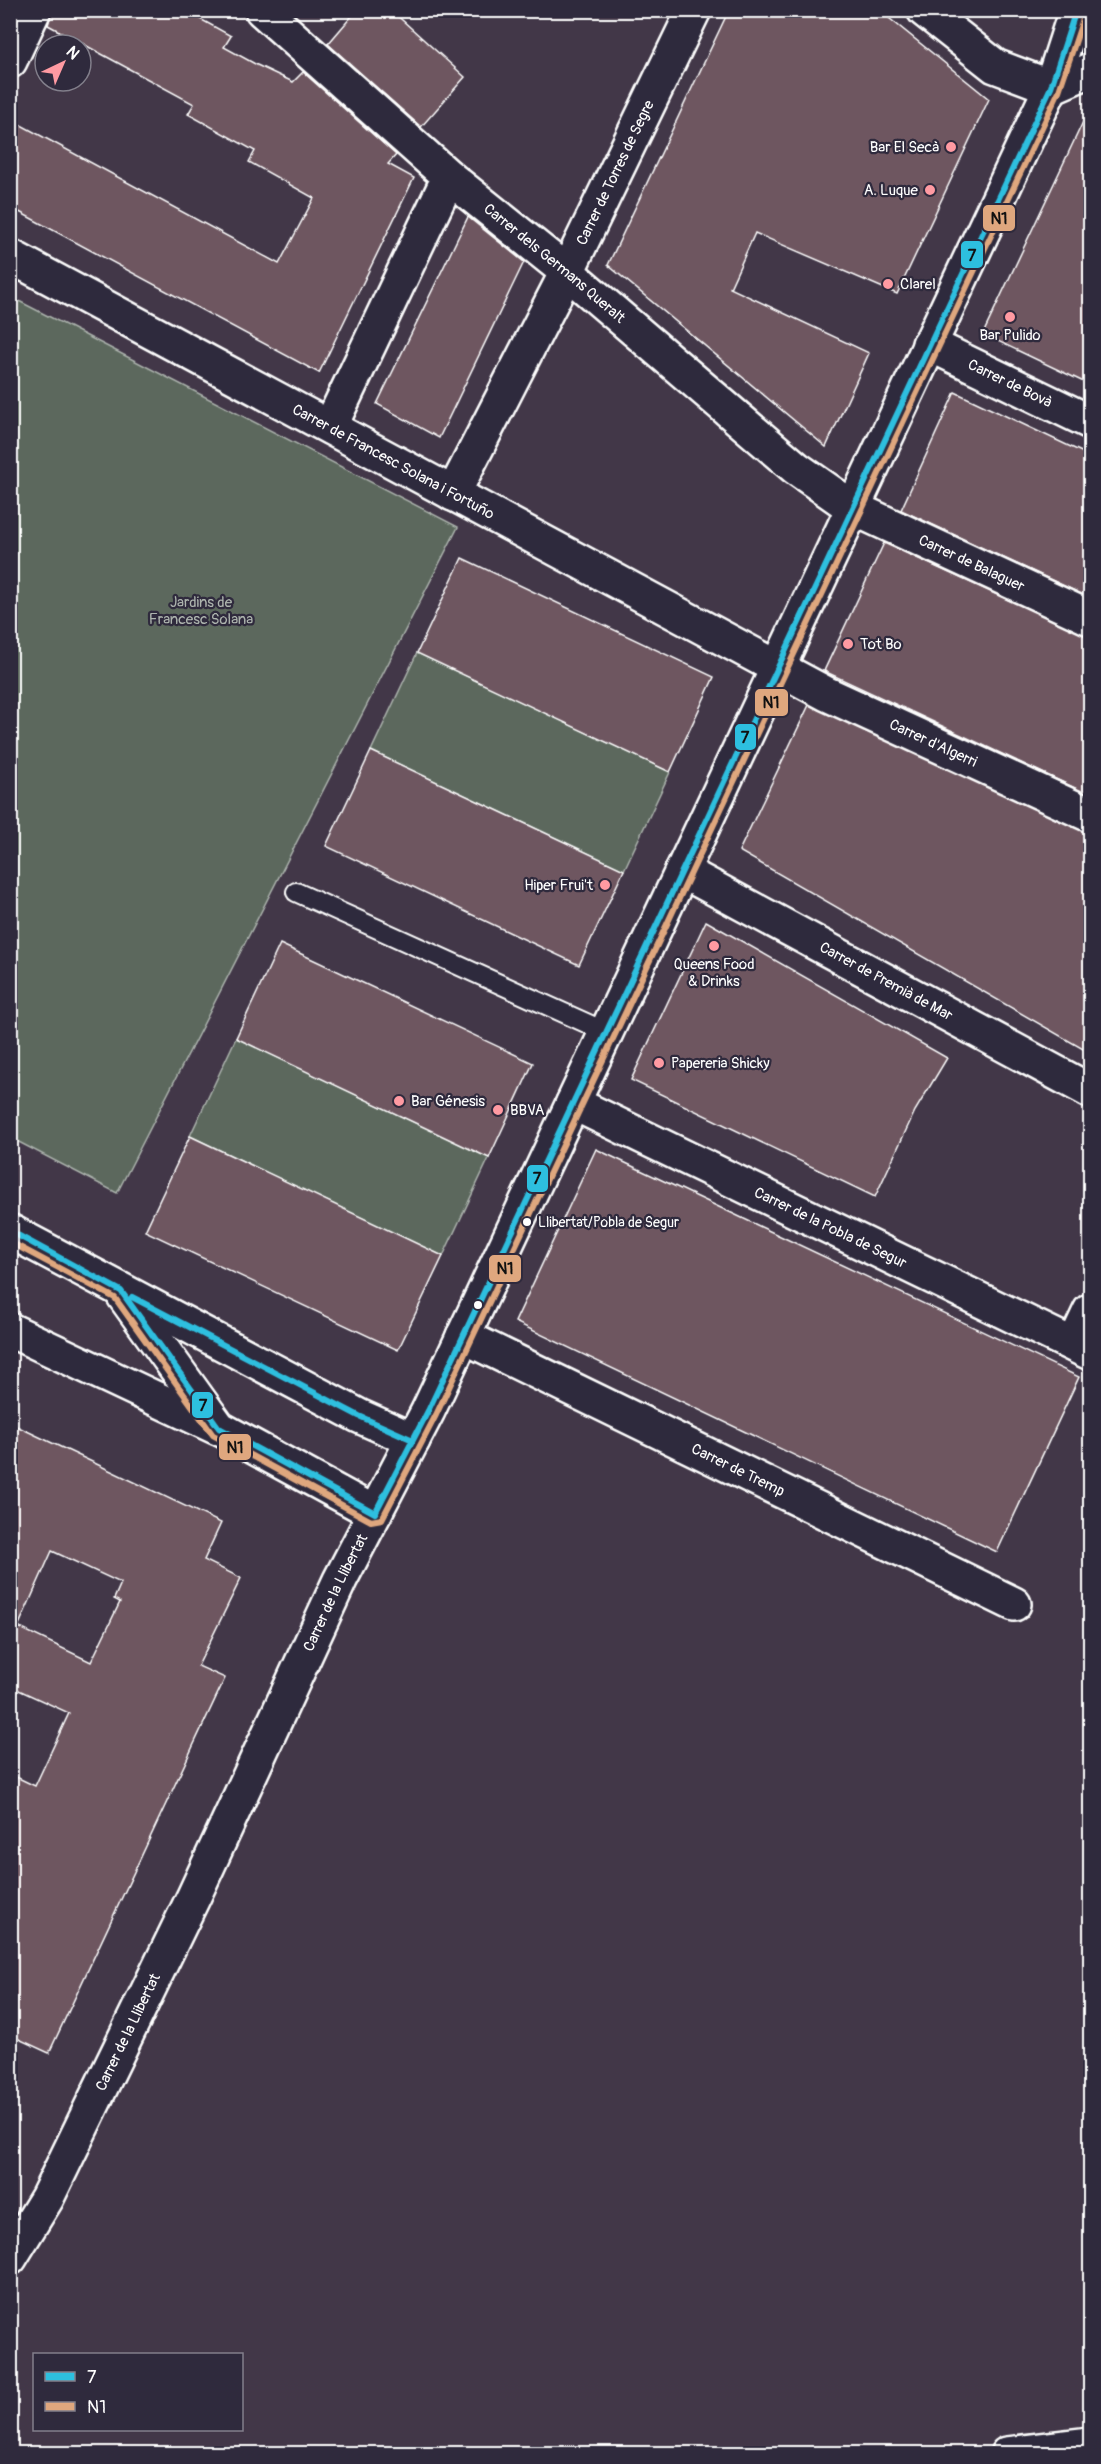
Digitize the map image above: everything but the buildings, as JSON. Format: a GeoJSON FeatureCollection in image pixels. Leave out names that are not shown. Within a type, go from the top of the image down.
{"type":"FeatureCollection","features":[{"type":"Feature","properties":{"kind":"street"},"geometry":{"type":"LineString","coordinates":[[10,61],[34,10]]}},
{"type":"Feature","properties":{"kind":"street","name":"Carrer dels Germans Queralt"},"geometry":{"type":"LineString","coordinates":[[262,10],[449,177],[567,272],[796,468],[853,508]]}},
{"type":"Feature","properties":{"kind":"street","name":"Carrer de Torres de Segre"},"geometry":{"type":"LineString","coordinates":[[453,494],[567,272],[694,10]]}},
{"type":"Feature","properties":{"kind":"street"},"geometry":{"type":"LineString","coordinates":[[924,10],[995,66],[1051,87],[1090,70]]}},
{"type":"Feature","properties":{"kind":"street","name":"Carrer de la Llibertat"},"geometry":{"type":"LineString","coordinates":[[10,2258],[52,2187],[194,1896],[340,1580],[413,1440],[463,1336],[1051,87],[1076,10]]}},
{"type":"Feature","properties":{"kind":"street"},"geometry":{"type":"LineString","coordinates":[[330,427],[449,177]]}},
{"type":"Feature","properties":{"kind":"street","name":"Carrer de Francesc Solana i Fortuño"},"geometry":{"type":"LineString","coordinates":[[10,256],[778,667]]}},
{"type":"Feature","properties":{"kind":"street","name":"Carrer de Bovà"},"geometry":{"type":"LineString","coordinates":[[929,344],[1090,422]]}},
{"type":"Feature","properties":{"kind":"street","name":"Carrer de Balaguer"},"geometry":{"type":"LineString","coordinates":[[853,508],[1090,618]]}},
{"type":"Feature","properties":{"kind":"street","name":"Carrer d'Algerri"},"geometry":{"type":"LineString","coordinates":[[778,667],[827,693],[1090,815]]}},
{"type":"Feature","properties":{"kind":"street","name":"Carrer de Premià de Mar"},"geometry":{"type":"LineString","coordinates":[[682,871],[1090,1091]]}},
{"type":"Feature","properties":{"kind":"street","name":"Carrer de la Pobla de Segur"},"geometry":{"type":"LineString","coordinates":[[573,1103],[1082,1349]]}},
{"type":"Feature","properties":{"kind":"street"},"geometry":{"type":"LineString","coordinates":[[10,1231],[359,1416],[413,1440]]}},
{"type":"Feature","properties":{"kind":"street"},"geometry":{"type":"LineString","coordinates":[[121,1291],[219,1428]]}},
{"type":"Feature","properties":{"kind":"street"},"geometry":{"type":"LineString","coordinates":[[1082,1349],[1090,1311]]}},
{"type":"Feature","properties":{"kind":"street"},"geometry":{"type":"LineString","coordinates":[[10,1330],[219,1428],[375,1514]]}},
{"type":"Feature","properties":{"kind":"street","name":"Carrer de Tremp"},"geometry":{"type":"LineString","coordinates":[[463,1336],[1014,1604]]}},
{"type":"Feature","properties":{"kind":"street"},"geometry":{"type":"LineString","coordinates":[[1007,2454],[1090,2444]]}},
{"type":"Feature","properties":{"kind":"lane"},"geometry":{"type":"LineString","coordinates":[[296,892],[606,1032]]}},
{"type":"Feature","properties":{"kind":"green space","name":"Jardins de Francesc Solana"},"geometry":{"type":"Polygon","coordinates":[[[11,297],[458,527],[117,1193],[11,1138],[11,297]]]}},
{"type":"Feature","properties":{"kind":"green space"},"geometry":{"type":"Polygon","coordinates":[[[417,653],[670,772],[624,870],[371,751],[417,653]]]}},
{"type":"Feature","properties":{"kind":"green space"},"geometry":{"type":"Polygon","coordinates":[[[236,1038],[489,1158],[443,1256],[190,1136],[236,1038]]]}},
{"type":"Feature","properties":{"kind":"transit line","name":"7"},"geometry":{"type":"LineString","coordinates":[[10,1231],[121,1291],[219,1428],[375,1513],[428,1411],[1051,87],[1076,10]]}},
{"type":"Feature","properties":{"kind":"transit line","name":"N1"},"geometry":{"type":"LineString","coordinates":[[10,1242],[115,1298],[213,1435],[371,1521],[382,1519],[436,1415],[1059,91],[1085,13]]}},
{"type":"Feature","properties":{"kind":"transit line","name":"7"},"geometry":{"type":"LineString","coordinates":[[132,1297],[359,1416],[413,1440]]}},
{"type":"Feature","properties":{"kind":"place","name":"Bar El Secà"},"geometry":{"type":"Point","coordinates":[951,147]}},
{"type":"Feature","properties":{"kind":"place","name":"A. Luque"},"geometry":{"type":"Point","coordinates":[930,190]}},
{"type":"Feature","properties":{"kind":"place","name":"Clarel"},"geometry":{"type":"Point","coordinates":[888,284]}},
{"type":"Feature","properties":{"kind":"place","name":"Bar Pulido"},"geometry":{"type":"Point","coordinates":[1010,317]}},
{"type":"Feature","properties":{"kind":"place","name":"Tot Bo"},"geometry":{"type":"Point","coordinates":[848,644]}},
{"type":"Feature","properties":{"kind":"place","name":"Hiper Frui't"},"geometry":{"type":"Point","coordinates":[605,885]}},
{"type":"Feature","properties":{"kind":"place","name":"Queens Food & Drinks"},"geometry":{"type":"Point","coordinates":[714,946]}},
{"type":"Feature","properties":{"kind":"place","name":"Papereria Shicky"},"geometry":{"type":"Point","coordinates":[659,1063]}},
{"type":"Feature","properties":{"kind":"place","name":"Bar Génesis"},"geometry":{"type":"Point","coordinates":[399,1101]}},
{"type":"Feature","properties":{"kind":"place","name":"BBVA"},"geometry":{"type":"Point","coordinates":[498,1110]}},
{"type":"Feature","properties":{"kind":"place","name":"Llibertat/Pobla de Segur"},"geometry":{"type":"Point","coordinates":[527,1222]}}]}
